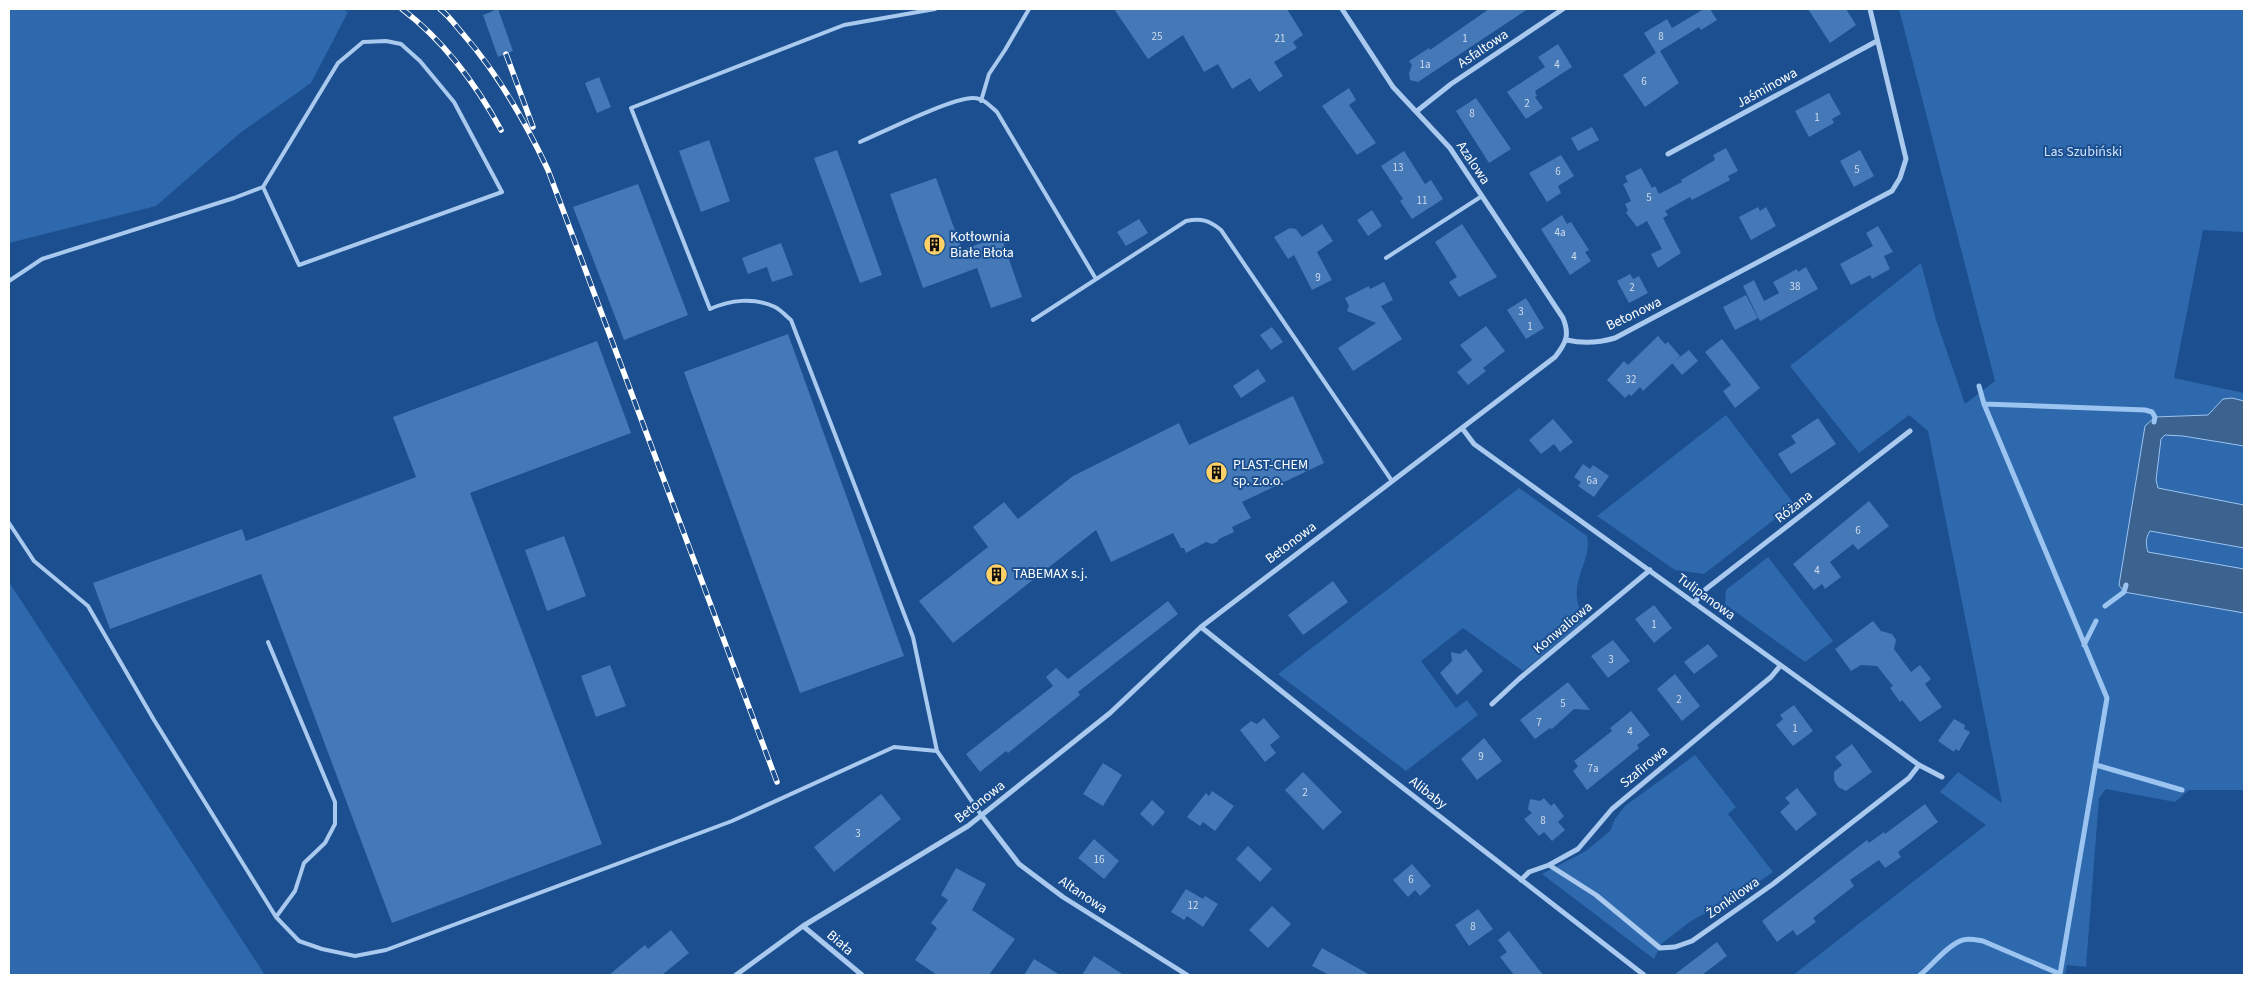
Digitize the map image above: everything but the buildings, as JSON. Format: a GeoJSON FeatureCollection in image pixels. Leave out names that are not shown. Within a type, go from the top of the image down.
{"type":"FeatureCollection","features":[{"type":"Feature","properties":{"kind":"street","name":"Azalowa"},"geometry":{"type":"LineString","coordinates":[[1342,9],[1393,87],[1450,148],[1563,318],[1567,329],[1567,340]]}},
{"type":"Feature","properties":{"kind":"street","name":"Asfaltowa"},"geometry":{"type":"LineString","coordinates":[[1417,111],[1451,84],[1563,9]]}},
{"type":"Feature","properties":{"kind":"street"},"geometry":{"type":"LineString","coordinates":[[1870,9],[1877,41]]}},
{"type":"Feature","properties":{"kind":"street","name":"Jaśminowa"},"geometry":{"type":"LineString","coordinates":[[1668,154],[1877,41]]}},
{"type":"Feature","properties":{"kind":"street","name":"Betonowa"},"geometry":{"type":"LineString","coordinates":[[736,975],[803,926],[948,839],[982,816],[1110,713],[1201,627],[1554,357],[1567,340],[1590,343],[1615,338],[1892,191],[1900,178],[1906,159],[1877,41]]}},
{"type":"Feature","properties":{"kind":"street","name":"Tulipanowa"},"geometry":{"type":"LineString","coordinates":[[1462,428],[1474,444],[1918,765],[1942,777]]}},
{"type":"Feature","properties":{"kind":"street","name":"Różana"},"geometry":{"type":"LineString","coordinates":[[1694,603],[1706,589],[1910,431]]}},
{"type":"Feature","properties":{"kind":"street","name":"Konwaliowa"},"geometry":{"type":"LineString","coordinates":[[1492,704],[1519,679],[1650,570]]}},
{"type":"Feature","properties":{"kind":"street","name":"Alibaby"},"geometry":{"type":"LineString","coordinates":[[1201,627],[1644,975]]}},
{"type":"Feature","properties":{"kind":"street","name":"Szafirowa"},"geometry":{"type":"LineString","coordinates":[[1521,880],[1529,872],[1549,865],[1578,848],[1612,809],[1771,677],[1780,666]]}},
{"type":"Feature","properties":{"kind":"street","name":"Żonkilowa"},"geometry":{"type":"LineString","coordinates":[[1549,865],[1596,895],[1660,948],[1675,947],[1692,940],[1773,884],[1909,778],[1918,765]]}},
{"type":"Feature","properties":{"kind":"street","name":"Altanowa"},"geometry":{"type":"LineString","coordinates":[[982,816],[1019,864],[1063,897],[1187,975]]}},
{"type":"Feature","properties":{"kind":"street","name":"Biała"},"geometry":{"type":"LineString","coordinates":[[803,926],[862,975]]}},
{"type":"Feature","properties":{"kind":"lane"},"geometry":{"type":"LineString","coordinates":[[936,9],[844,25],[631,108],[710,309],[727,302],[748,301],[776,307],[791,320],[913,637],[937,751],[982,816]]}},
{"type":"Feature","properties":{"kind":"lane"},"geometry":{"type":"LineString","coordinates":[[981,100],[988,74],[1005,50],[1029,9]]}},
{"type":"Feature","properties":{"kind":"lane"},"geometry":{"type":"LineString","coordinates":[[9,281],[42,259],[263,187],[338,64],[363,42],[386,41],[401,44],[420,61],[454,102],[502,192],[299,265],[263,187]]}},
{"type":"Feature","properties":{"kind":"lane"},"geometry":{"type":"LineString","coordinates":[[860,142],[957,101],[974,98],[981,100],[997,112],[1096,279]]}},
{"type":"Feature","properties":{"kind":"lane"},"geometry":{"type":"LineString","coordinates":[[1386,258],[1482,196]]}},
{"type":"Feature","properties":{"kind":"lane"},"geometry":{"type":"LineString","coordinates":[[1033,320],[1186,221],[1200,219],[1210,222],[1221,230],[1392,481]]}},
{"type":"Feature","properties":{"kind":"lane"},"geometry":{"type":"LineString","coordinates":[[9,523],[34,561],[88,606],[154,720],[276,917],[299,941],[322,949],[355,956],[386,950],[732,821],[894,747],[937,751]]}},
{"type":"Feature","properties":{"kind":"lane"},"geometry":{"type":"LineString","coordinates":[[268,642],[335,802],[335,824],[325,843],[304,863],[295,891],[276,917]]}},
{"type":"Feature","properties":{"kind":"green space"},"geometry":{"type":"Polygon","coordinates":[[[9,9],[342,9],[348,12],[311,83],[240,133],[156,206],[9,243],[9,9]]]}},
{"type":"Feature","properties":{"kind":"green space","name":"Las Szubiński"},"geometry":{"type":"Polygon","coordinates":[[[1899,9],[2244,9],[2244,232],[2203,230],[2174,378],[2244,393],[2244,790],[2189,790],[2175,802],[2106,789],[2099,798],[2086,967],[2067,965],[2065,975],[1793,975],[1986,825],[1940,792],[1958,772],[2002,803],[1928,431],[1909,415],[1859,453],[1790,366],[1921,263],[1936,320],[1965,404],[1995,381],[1899,9]]]}},
{"type":"Feature","properties":{"kind":"green space"},"geometry":{"type":"Polygon","coordinates":[[[1726,415],[1794,504],[1704,574],[1675,570],[1597,516],[1726,415]]]}},
{"type":"Feature","properties":{"kind":"green space"},"geometry":{"type":"Polygon","coordinates":[[[1519,488],[1587,536],[1587,551],[1577,590],[1578,604],[1584,621],[1523,671],[1463,628],[1421,661],[1456,708],[1467,700],[1478,715],[1406,771],[1278,674],[1519,488]]]}},
{"type":"Feature","properties":{"kind":"green space"},"geometry":{"type":"Polygon","coordinates":[[[1768,557],[1833,641],[1805,662],[1725,604],[1726,590],[1768,557]]]}},
{"type":"Feature","properties":{"kind":"green space"},"geometry":{"type":"Polygon","coordinates":[[[9,582],[265,975],[9,975],[9,582]]]}},
{"type":"Feature","properties":{"kind":"green space"},"geometry":{"type":"Polygon","coordinates":[[[1695,755],[1736,807],[1728,814],[1773,872],[1746,891],[1691,921],[1661,944],[1654,959],[1542,874],[1586,851],[1610,831],[1615,819],[1625,806],[1695,755]]]}},
{"type":"Feature","properties":{"kind":"shaded area"},"geometry":{"type":"Polygon","coordinates":[[[2232,398],[2244,401],[2244,446],[2165,435],[2161,439],[2156,480],[2158,488],[2244,505],[2244,548],[2150,531],[2146,544],[2148,552],[2244,569],[2244,613],[2124,592],[2119,585],[2145,426],[2155,417],[2208,415],[2223,399],[2232,398]]]}},
{"type":"Feature","properties":{"kind":"waterway"},"geometry":{"type":"LineString","coordinates":[[1920,975],[1952,945],[1968,939],[1983,941],[2060,974],[2107,698],[1984,404],[1979,386]]}},
{"type":"Feature","properties":{"kind":"waterway"},"geometry":{"type":"LineString","coordinates":[[1984,404],[2145,410],[2152,412],[2155,417],[2154,422]]}},
{"type":"Feature","properties":{"kind":"waterway"},"geometry":{"type":"LineString","coordinates":[[2105,606],[2124,592],[2126,585]]}},
{"type":"Feature","properties":{"kind":"waterway"},"geometry":{"type":"LineString","coordinates":[[2084,645],[2096,621]]}},
{"type":"Feature","properties":{"kind":"waterway"},"geometry":{"type":"LineString","coordinates":[[2096,765],[2182,790]]}},
{"type":"Feature","properties":{"kind":"railway"},"geometry":{"type":"LineString","coordinates":[[402,9],[432,35],[458,64],[481,96],[501,130]]}},
{"type":"Feature","properties":{"kind":"railway"},"geometry":{"type":"LineString","coordinates":[[440,9],[476,50],[500,82],[548,170],[777,782]]}},
{"type":"Feature","properties":{"kind":"railway"},"geometry":{"type":"LineString","coordinates":[[506,54],[533,127]]}},
{"type":"Feature","properties":{"kind":"place","name":"Kotłownia Białe Błota"},"geometry":{"type":"Point","coordinates":[934,245]}},
{"type":"Feature","properties":{"kind":"place","name":"PLAST-CHEM sp. z.o.o."},"geometry":{"type":"Point","coordinates":[1217,473]}},
{"type":"Feature","properties":{"kind":"place","name":"TABEMAX s.j."},"geometry":{"type":"Point","coordinates":[997,574]}}]}
